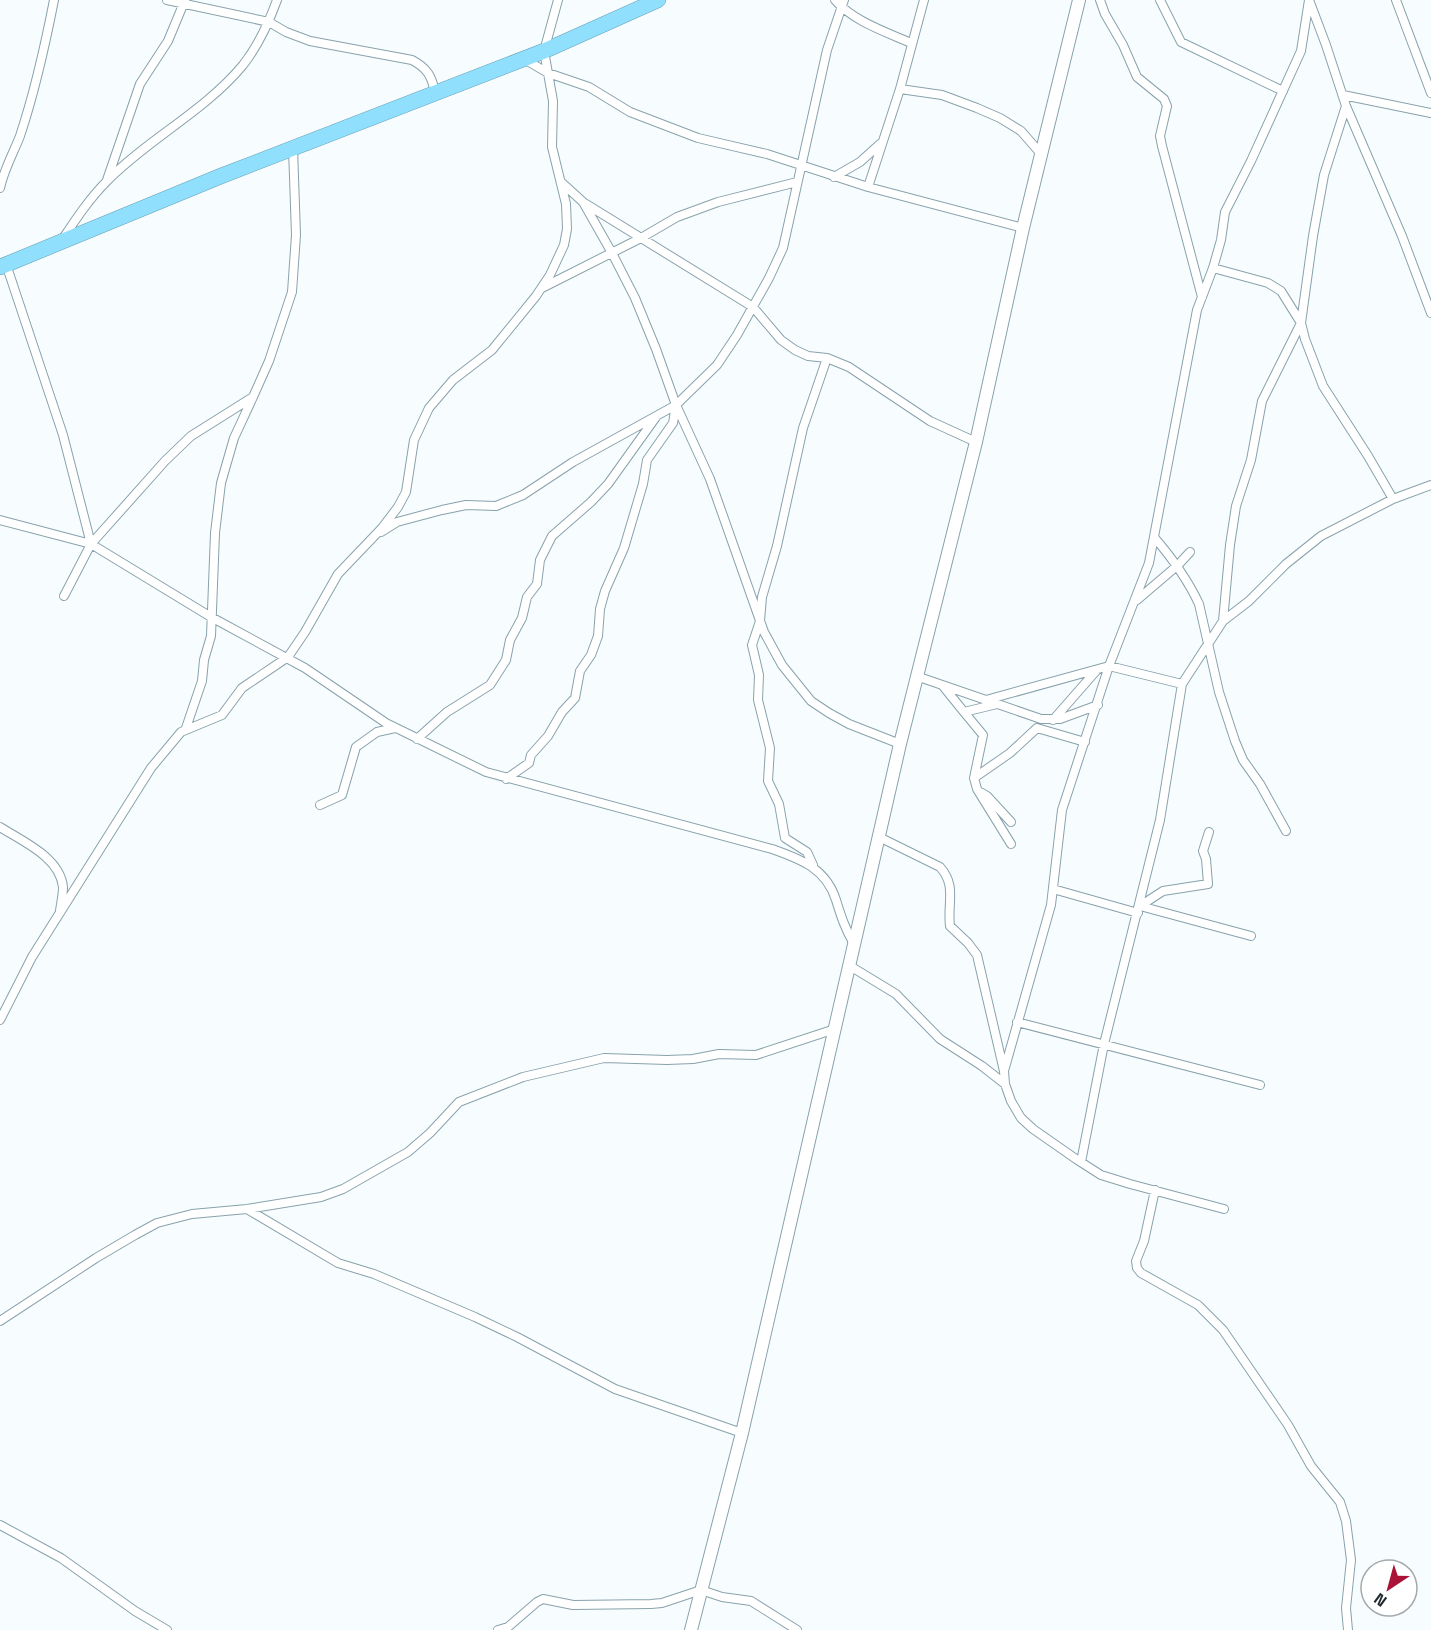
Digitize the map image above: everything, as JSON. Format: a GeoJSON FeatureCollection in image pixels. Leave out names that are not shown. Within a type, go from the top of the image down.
{"type":"FeatureCollection","features":[{"type":"Feature","properties":{"kind":"highway"},"geometry":{"type":"LineString","coordinates":[[3,265],[293,148],[544,51],[658,0]]}},
{"type":"Feature","properties":{"kind":"main road"},"geometry":{"type":"LineString","coordinates":[[691,1630],[742,1432],[900,744],[976,442],[1023,228],[1079,0]]}},
{"type":"Feature","properties":{"kind":"street"},"geometry":{"type":"LineString","coordinates":[[0,188],[41,69],[54,0]]}},
{"type":"Feature","properties":{"kind":"street"},"geometry":{"type":"LineString","coordinates":[[167,0],[269,22],[286,32],[310,41],[412,60],[424,66],[432,77],[435,93]]}},
{"type":"Feature","properties":{"kind":"street"},"geometry":{"type":"LineString","coordinates":[[61,242],[84,208],[107,181],[207,99],[243,64],[269,22],[277,0]]}},
{"type":"Feature","properties":{"kind":"street"},"geometry":{"type":"LineString","coordinates":[[0,1020],[32,957],[151,768],[175,737],[186,728],[222,715],[242,688],[288,657],[338,574],[390,517],[406,492],[414,440],[429,408],[453,380],[492,350],[543,287],[564,245],[567,229],[566,204],[552,147],[553,101],[544,51],[558,0]]}},
{"type":"Feature","properties":{"kind":"street"},"geometry":{"type":"LineString","coordinates":[[835,0],[911,44]]}},
{"type":"Feature","properties":{"kind":"street"},"geometry":{"type":"LineString","coordinates":[[868,187],[900,89],[924,0]]}},
{"type":"Feature","properties":{"kind":"street"},"geometry":{"type":"LineString","coordinates":[[1100,0],[1137,77],[1164,99],[1167,106],[1160,136],[1202,297]]}},
{"type":"Feature","properties":{"kind":"street"},"geometry":{"type":"LineString","coordinates":[[1160,0],[1178,39],[1184,45],[1283,91]]}},
{"type":"Feature","properties":{"kind":"street"},"geometry":{"type":"LineString","coordinates":[[1004,1071],[1044,933],[1053,889],[1060,819],[1109,666],[1149,562],[1197,310],[1221,240],[1224,212],[1251,161],[1303,47],[1309,0]]}},
{"type":"Feature","properties":{"kind":"street"},"geometry":{"type":"LineString","coordinates":[[1309,0],[1346,106],[1402,236],[1431,313]]}},
{"type":"Feature","properties":{"kind":"street"},"geometry":{"type":"LineString","coordinates":[[1396,0],[1431,93]]}},
{"type":"Feature","properties":{"kind":"street"},"geometry":{"type":"LineString","coordinates":[[107,181],[140,84],[168,41],[184,2]]}},
{"type":"Feature","properties":{"kind":"street"},"geometry":{"type":"LineString","coordinates":[[370,538],[397,522],[466,505],[496,506],[523,495],[573,462],[676,405],[717,365],[753,307],[783,248],[827,50],[843,4]]}},
{"type":"Feature","properties":{"kind":"street"},"geometry":{"type":"LineString","coordinates":[[524,59],[548,74],[589,87],[630,112],[665,127],[802,165],[868,187],[1023,228]]}},
{"type":"Feature","properties":{"kind":"street"},"geometry":{"type":"LineString","coordinates":[[900,89],[942,95],[1000,118],[1021,131],[1042,154]]}},
{"type":"Feature","properties":{"kind":"street"},"geometry":{"type":"LineString","coordinates":[[1343,94],[1431,113]]}},
{"type":"Feature","properties":{"kind":"street"},"geometry":{"type":"LineString","coordinates":[[1223,621],[1236,507],[1251,460],[1262,400],[1286,357],[1301,323],[1324,175],[1346,106]]}},
{"type":"Feature","properties":{"kind":"street"},"geometry":{"type":"LineString","coordinates":[[834,177],[860,162],[882,142]]}},
{"type":"Feature","properties":{"kind":"street"},"geometry":{"type":"LineString","coordinates":[[186,728],[202,681],[204,660],[211,636],[214,533],[221,483],[234,438],[269,361],[292,292],[296,235],[293,148]]}},
{"type":"Feature","properties":{"kind":"street"},"geometry":{"type":"LineString","coordinates":[[560,181],[583,202],[753,307],[781,340],[795,350],[808,356],[827,358],[849,367],[930,421],[976,442]]}},
{"type":"Feature","properties":{"kind":"street"},"geometry":{"type":"LineString","coordinates":[[543,287],[641,238],[677,217],[708,206],[798,182]]}},
{"type":"Feature","properties":{"kind":"street"},"geometry":{"type":"LineString","coordinates":[[583,202],[612,253],[639,308],[676,405],[710,479],[760,621],[782,665],[811,701],[849,724],[900,744]]}},
{"type":"Feature","properties":{"kind":"street"},"geometry":{"type":"LineString","coordinates":[[3,265],[63,435],[91,544]]}},
{"type":"Feature","properties":{"kind":"street"},"geometry":{"type":"LineString","coordinates":[[1213,267],[1268,283],[1281,291],[1301,323],[1323,386],[1393,500]]}},
{"type":"Feature","properties":{"kind":"street"},"geometry":{"type":"LineString","coordinates":[[827,358],[803,428],[777,546],[762,597],[760,621],[752,645],[759,675],[758,700],[770,748],[768,781],[779,804],[785,838],[807,852],[813,866],[833,889],[846,931],[854,944]]}},
{"type":"Feature","properties":{"kind":"street"},"geometry":{"type":"LineString","coordinates":[[64,596],[91,544],[165,461],[191,436],[253,397]]}},
{"type":"Feature","properties":{"kind":"street"},"geometry":{"type":"LineString","coordinates":[[506,779],[529,763],[531,755],[548,736],[562,712],[575,698],[580,671],[591,655],[598,636],[600,609],[605,591],[624,548],[643,483],[647,460],[673,423],[676,405]]}},
{"type":"Feature","properties":{"kind":"street"},"geometry":{"type":"LineString","coordinates":[[417,739],[447,712],[490,685],[506,660],[510,640],[522,618],[527,597],[537,584],[540,560],[552,536],[608,484],[658,414]]}},
{"type":"Feature","properties":{"kind":"street"},"geometry":{"type":"LineString","coordinates":[[1081,1162],[1104,1044],[1160,820],[1182,684],[1223,621],[1249,602],[1286,564],[1321,536],[1393,500],[1431,485]]}},
{"type":"Feature","properties":{"kind":"street"},"geometry":{"type":"LineString","coordinates":[[0,520],[91,544],[211,616],[288,657],[368,712],[417,739],[486,772],[772,849],[801,859],[813,866]]}},
{"type":"Feature","properties":{"kind":"street"},"geometry":{"type":"LineString","coordinates":[[1154,537],[1178,565],[1199,604],[1207,647],[1235,741],[1243,760],[1260,784],[1286,831]]}},
{"type":"Feature","properties":{"kind":"street"},"geometry":{"type":"LineString","coordinates":[[1135,601],[1190,552]]}},
{"type":"Feature","properties":{"kind":"street"},"geometry":{"type":"LineString","coordinates":[[986,700],[1109,666],[1182,684]]}},
{"type":"Feature","properties":{"kind":"street"},"geometry":{"type":"LineString","coordinates":[[1053,720],[1097,669]]}},
{"type":"Feature","properties":{"kind":"street"},"geometry":{"type":"LineString","coordinates":[[918,677],[1041,719],[1053,720],[1098,705]]}},
{"type":"Feature","properties":{"kind":"street"},"geometry":{"type":"LineString","coordinates":[[943,686],[983,735],[974,778],[978,791],[1011,844]]}},
{"type":"Feature","properties":{"kind":"street"},"geometry":{"type":"LineString","coordinates":[[964,712],[998,704]]}},
{"type":"Feature","properties":{"kind":"street"},"geometry":{"type":"LineString","coordinates":[[320,805],[342,795],[356,747],[377,732],[396,728]]}},
{"type":"Feature","properties":{"kind":"street"},"geometry":{"type":"LineString","coordinates":[[974,778],[1010,753],[1037,728],[1085,742]]}},
{"type":"Feature","properties":{"kind":"street"},"geometry":{"type":"LineString","coordinates":[[978,791],[987,796],[1011,822]]}},
{"type":"Feature","properties":{"kind":"street"},"geometry":{"type":"LineString","coordinates":[[0,827],[44,855],[52,865],[63,887],[59,914]]}},
{"type":"Feature","properties":{"kind":"street"},"geometry":{"type":"LineString","coordinates":[[1139,910],[1163,891],[1208,884],[1203,851],[1209,832]]}},
{"type":"Feature","properties":{"kind":"street"},"geometry":{"type":"LineString","coordinates":[[879,837],[940,867],[947,875],[951,887],[950,926],[977,955],[1005,1084],[1011,1101],[1021,1118],[1033,1129],[1101,1175],[1224,1209]]}},
{"type":"Feature","properties":{"kind":"street"},"geometry":{"type":"LineString","coordinates":[[1053,889],[1251,936]]}},
{"type":"Feature","properties":{"kind":"street"},"geometry":{"type":"LineString","coordinates":[[850,966],[896,994],[940,1039],[1005,1084]]}},
{"type":"Feature","properties":{"kind":"street"},"geometry":{"type":"LineString","coordinates":[[1017,1022],[1260,1085]]}},
{"type":"Feature","properties":{"kind":"street"},"geometry":{"type":"LineString","coordinates":[[0,1321],[125,1240],[157,1223],[192,1214],[248,1209],[321,1197],[343,1188],[387,1166],[408,1152],[430,1133],[459,1102],[523,1077],[604,1058],[667,1060],[693,1059],[719,1054],[756,1055],[835,1029]]}},
{"type":"Feature","properties":{"kind":"street"},"geometry":{"type":"LineString","coordinates":[[1155,1190],[1144,1241],[1136,1261],[1137,1268],[1141,1273],[1198,1305],[1223,1330],[1288,1425],[1311,1466],[1340,1502],[1346,1521],[1351,1560],[1346,1608],[1348,1630]]}},
{"type":"Feature","properties":{"kind":"street"},"geometry":{"type":"LineString","coordinates":[[248,1209],[286,1230],[333,1261],[374,1274],[517,1336],[615,1389],[742,1432]]}},
{"type":"Feature","properties":{"kind":"street"},"geometry":{"type":"LineString","coordinates":[[0,1525],[64,1561],[135,1611],[167,1630]]}},
{"type":"Feature","properties":{"kind":"street"},"geometry":{"type":"LineString","coordinates":[[498,1630],[508,1627],[543,1599],[573,1605],[651,1604],[662,1603],[701,1590],[722,1597],[751,1601],[797,1630]]}}]}
